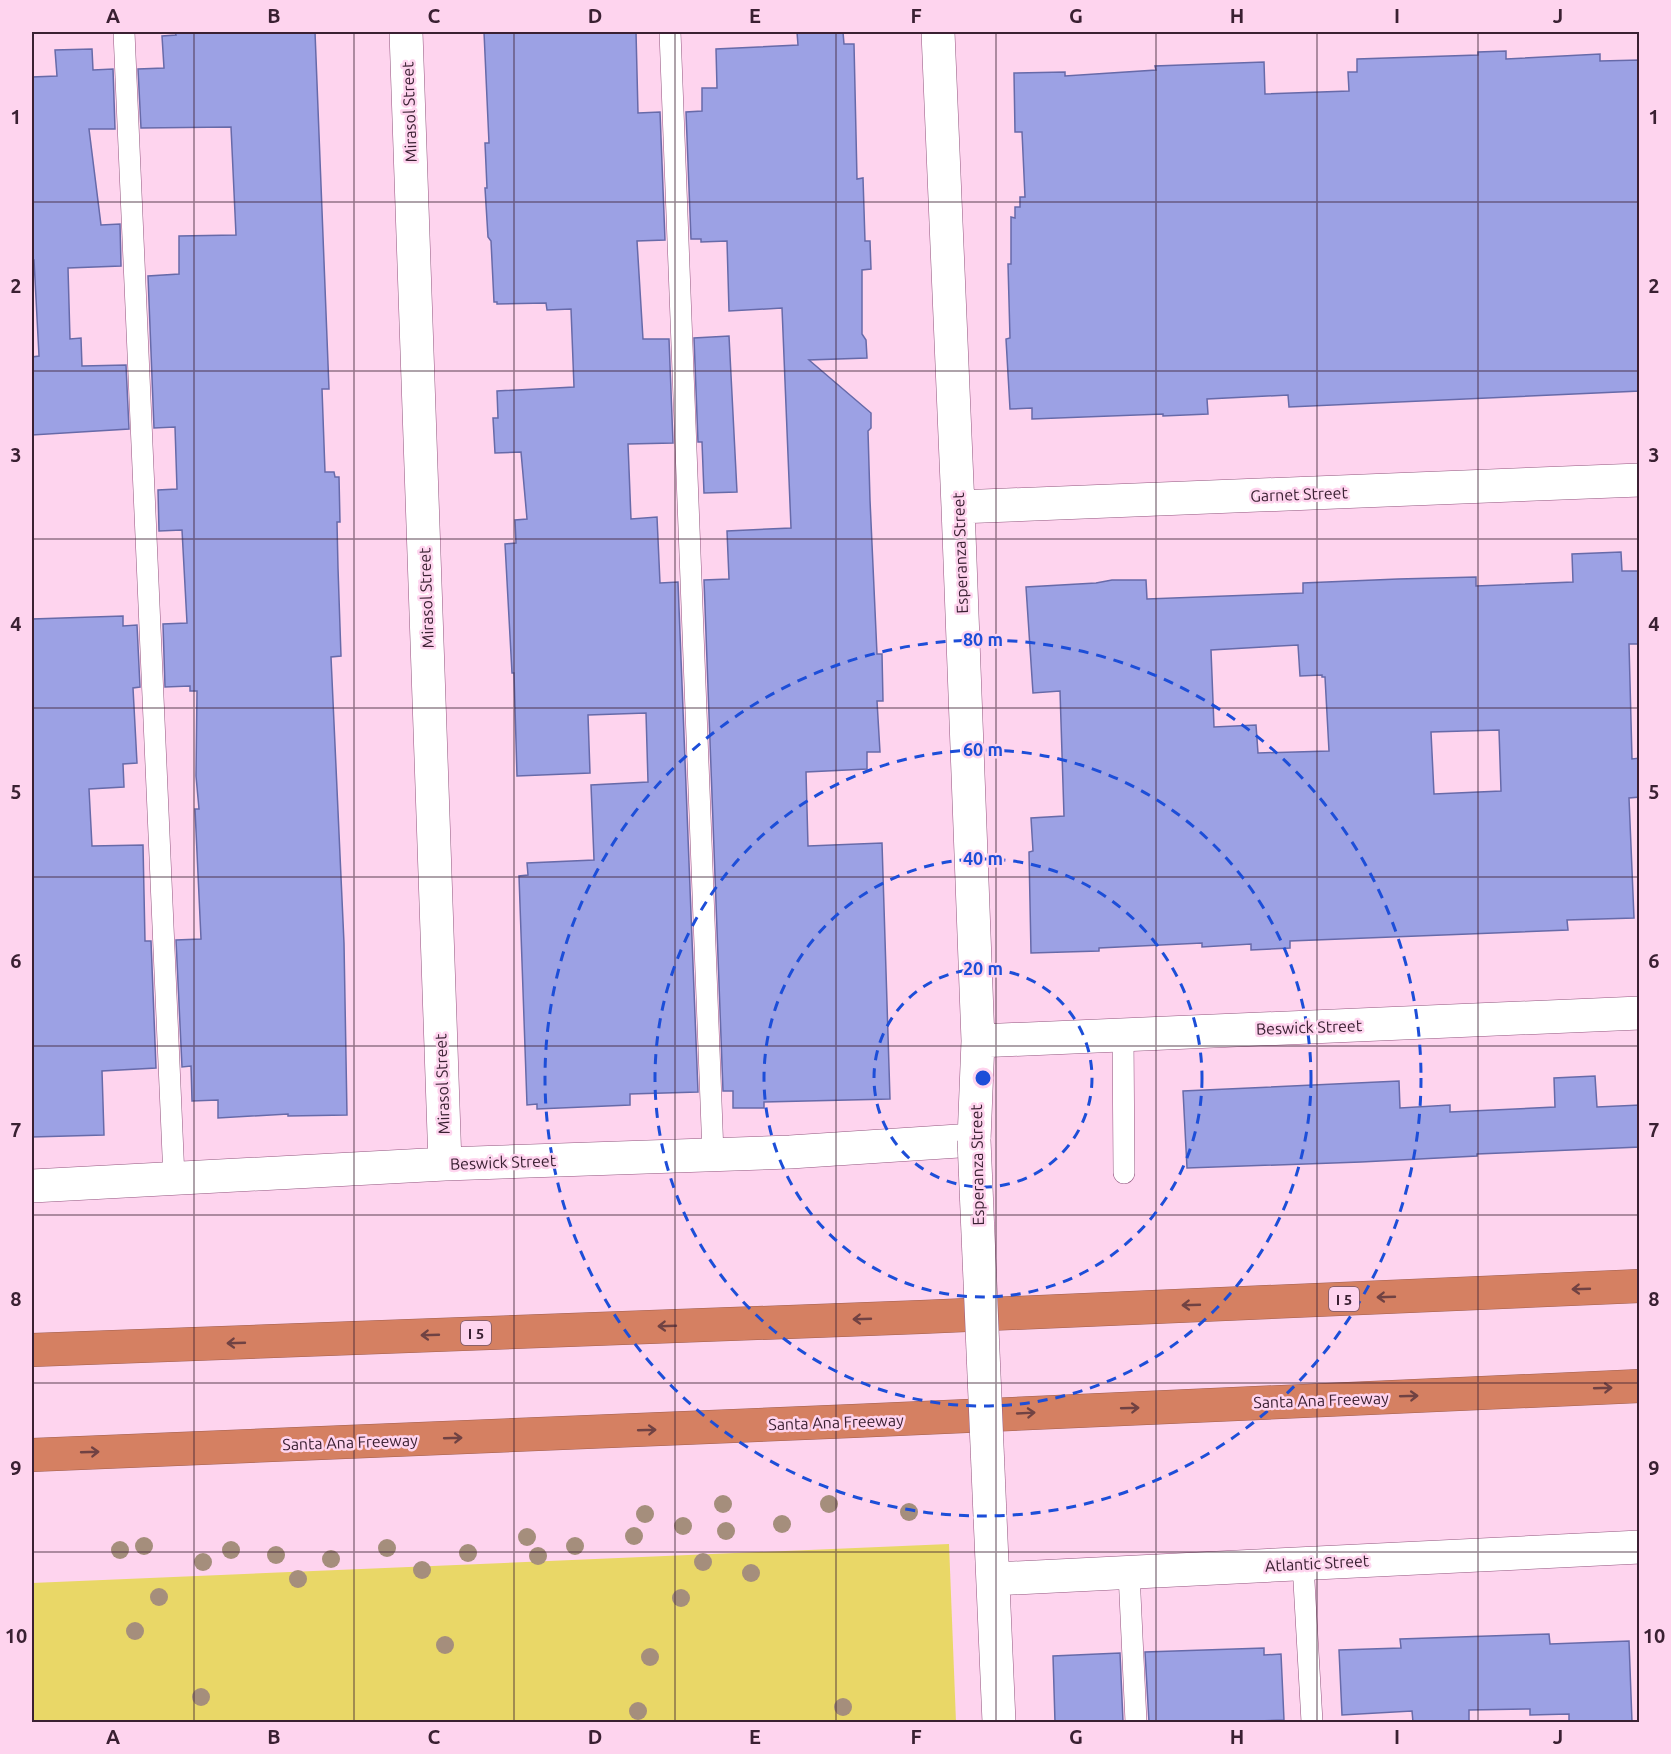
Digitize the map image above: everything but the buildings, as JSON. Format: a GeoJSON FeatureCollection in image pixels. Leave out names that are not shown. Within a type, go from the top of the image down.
{"type":"FeatureCollection","features":[{"type":"Feature","properties":{"kind":"highway","name":"I 5"},"geometry":{"type":"LineString","coordinates":[[32,1350],[932,1316],[1640,1286]]}},
{"type":"Feature","properties":{"kind":"highway","name":"Santa Ana Freeway"},"geometry":{"type":"LineString","coordinates":[[32,1455],[1640,1386]]}},
{"type":"Feature","properties":{"kind":"street","name":"Mirasol Street"},"geometry":{"type":"LineString","coordinates":[[406,32],[445,1164]]}},
{"type":"Feature","properties":{"kind":"street","name":"Esperanza Street"},"geometry":{"type":"LineString","coordinates":[[938,32],[978,1041],[974,1140],[999,1722]]}},
{"type":"Feature","properties":{"kind":"street","name":"Garnet Street"},"geometry":{"type":"LineString","coordinates":[[958,507],[1640,480]]}},
{"type":"Feature","properties":{"kind":"street","name":"Beswick Street"},"geometry":{"type":"LineString","coordinates":[[978,1041],[1640,1013]]}},
{"type":"Feature","properties":{"kind":"street","name":"Beswick Street"},"geometry":{"type":"LineString","coordinates":[[32,1186],[445,1164],[713,1154],[974,1140]]}},
{"type":"Feature","properties":{"kind":"street","name":"Atlantic Street"},"geometry":{"type":"LineString","coordinates":[[994,1579],[1640,1547]]}},
{"type":"Feature","properties":{"kind":"lane"},"geometry":{"type":"LineString","coordinates":[[124,32],[174,1178]]}},
{"type":"Feature","properties":{"kind":"lane"},"geometry":{"type":"LineString","coordinates":[[670,32],[713,1154]]}},
{"type":"Feature","properties":{"kind":"lane"},"geometry":{"type":"LineString","coordinates":[[1123,1035],[1124,1173]]}},
{"type":"Feature","properties":{"kind":"lane"},"geometry":{"type":"LineString","coordinates":[[1303,1564],[1312,1722]]}},
{"type":"Feature","properties":{"kind":"lane"},"geometry":{"type":"LineString","coordinates":[[1129,1573],[1136,1722]]}},
{"type":"Feature","properties":{"kind":"shaded area"},"geometry":{"type":"Polygon","coordinates":[[[949,1544],[956,1722],[32,1722],[32,1583],[949,1544]]]}}]}
